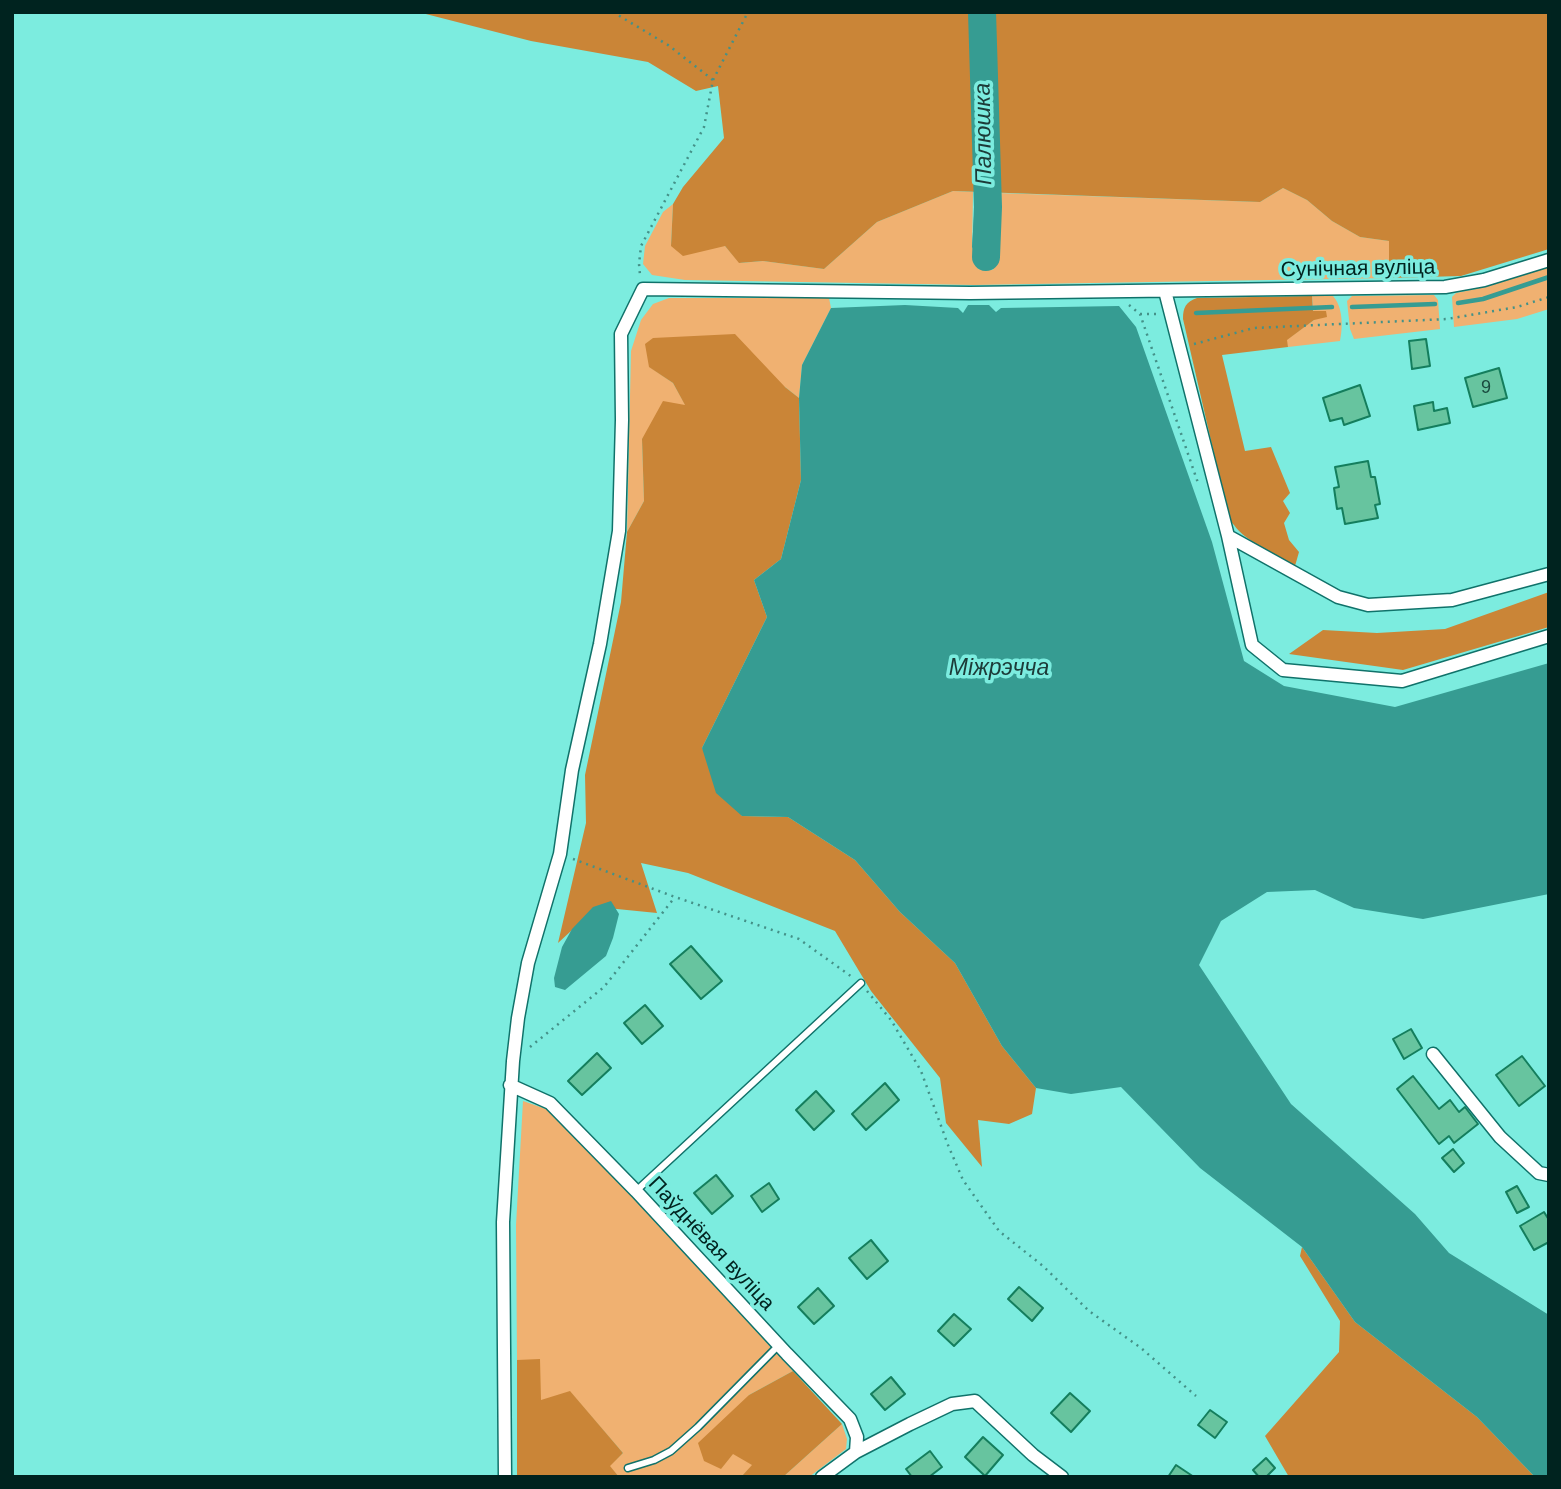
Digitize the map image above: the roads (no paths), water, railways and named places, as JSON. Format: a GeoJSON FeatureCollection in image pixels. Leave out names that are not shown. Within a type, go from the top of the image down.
{"type":"FeatureCollection","features":[{"type":"Feature","properties":{"kind":"street","name":"Сунічная вуліца"},"geometry":{"type":"LineString","coordinates":[[510,1085],[528,963],[560,854],[572,770],[600,644],[619,531],[621,334],[643,289],[970,293],[1445,287],[1484,281],[1549,260]]}},
{"type":"Feature","properties":{"kind":"street"},"geometry":{"type":"LineString","coordinates":[[1165,290],[1228,536],[1252,645],[1283,670],[1402,681],[1549,636]]}},
{"type":"Feature","properties":{"kind":"street"},"geometry":{"type":"LineString","coordinates":[[1228,536],[1338,597],[1368,605],[1452,600],[1549,574]]}},
{"type":"Feature","properties":{"kind":"street"},"geometry":{"type":"LineString","coordinates":[[1433,1054],[1500,1137],[1539,1173],[1549,1175]]}},
{"type":"Feature","properties":{"kind":"street"},"geometry":{"type":"LineString","coordinates":[[505,1477],[503,1222],[510,1085]]}},
{"type":"Feature","properties":{"kind":"street","name":"Паўднёвая вуліца"},"geometry":{"type":"LineString","coordinates":[[510,1085],[550,1103],[636,1191],[850,1419],[857,1437],[856,1452]]}},
{"type":"Feature","properties":{"kind":"street"},"geometry":{"type":"LineString","coordinates":[[822,1477],[856,1452],[952,1404],[975,1401],[1033,1455],[1062,1477]]}},
{"type":"Feature","properties":{"kind":"lane"},"geometry":{"type":"LineString","coordinates":[[636,1191],[861,983]]}},
{"type":"Feature","properties":{"kind":"lane"},"geometry":{"type":"LineString","coordinates":[[628,1468],[654,1460],[671,1451],[779,1345]]}},
{"type":"Feature","properties":{"kind":"water"},"geometry":{"type":"Polygon","coordinates":[[[988,207],[999,218],[998,249],[994,256],[978,257],[972,247],[974,216],[988,207]]]}},
{"type":"Feature","properties":{"kind":"water","name":"Міжрэчча"},"geometry":{"type":"Polygon","coordinates":[[[905,305],[958,308],[963,313],[968,305],[989,305],[996,312],[1001,308],[1119,306],[1136,327],[1212,542],[1244,661],[1284,686],[1395,707],[1549,663],[1549,894],[1423,919],[1354,908],[1315,890],[1267,892],[1221,921],[1199,965],[1291,1104],[1415,1214],[1449,1253],[1549,1315],[1549,1477],[1535,1477],[1477,1417],[1355,1322],[1302,1247],[1200,1168],[1121,1087],[1071,1094],[1036,1088],[1002,1046],[955,963],[900,912],[855,860],[788,817],[742,816],[716,793],[702,748],[767,617],[754,580],[781,559],[801,480],[799,398],[802,365],[831,308],[905,305]]]}},
{"type":"Feature","properties":{"kind":"water"},"geometry":{"type":"Polygon","coordinates":[[[611,901],[619,914],[606,956],[565,990],[555,987],[554,978],[562,947],[572,929],[593,907],[611,901]]]}},
{"type":"Feature","properties":{"kind":"waterway","name":"Палюшка"},"geometry":{"type":"LineString","coordinates":[[982,12],[988,207],[986,257]]}},
{"type":"Feature","properties":{"kind":"waterway"},"geometry":{"type":"LineString","coordinates":[[1458,303],[1483,299],[1549,277]]}},
{"type":"Feature","properties":{"kind":"waterway"},"geometry":{"type":"LineString","coordinates":[[1352,307],[1435,304]]}},
{"type":"Feature","properties":{"kind":"waterway"},"geometry":{"type":"LineString","coordinates":[[1196,313],[1332,307]]}}]}
